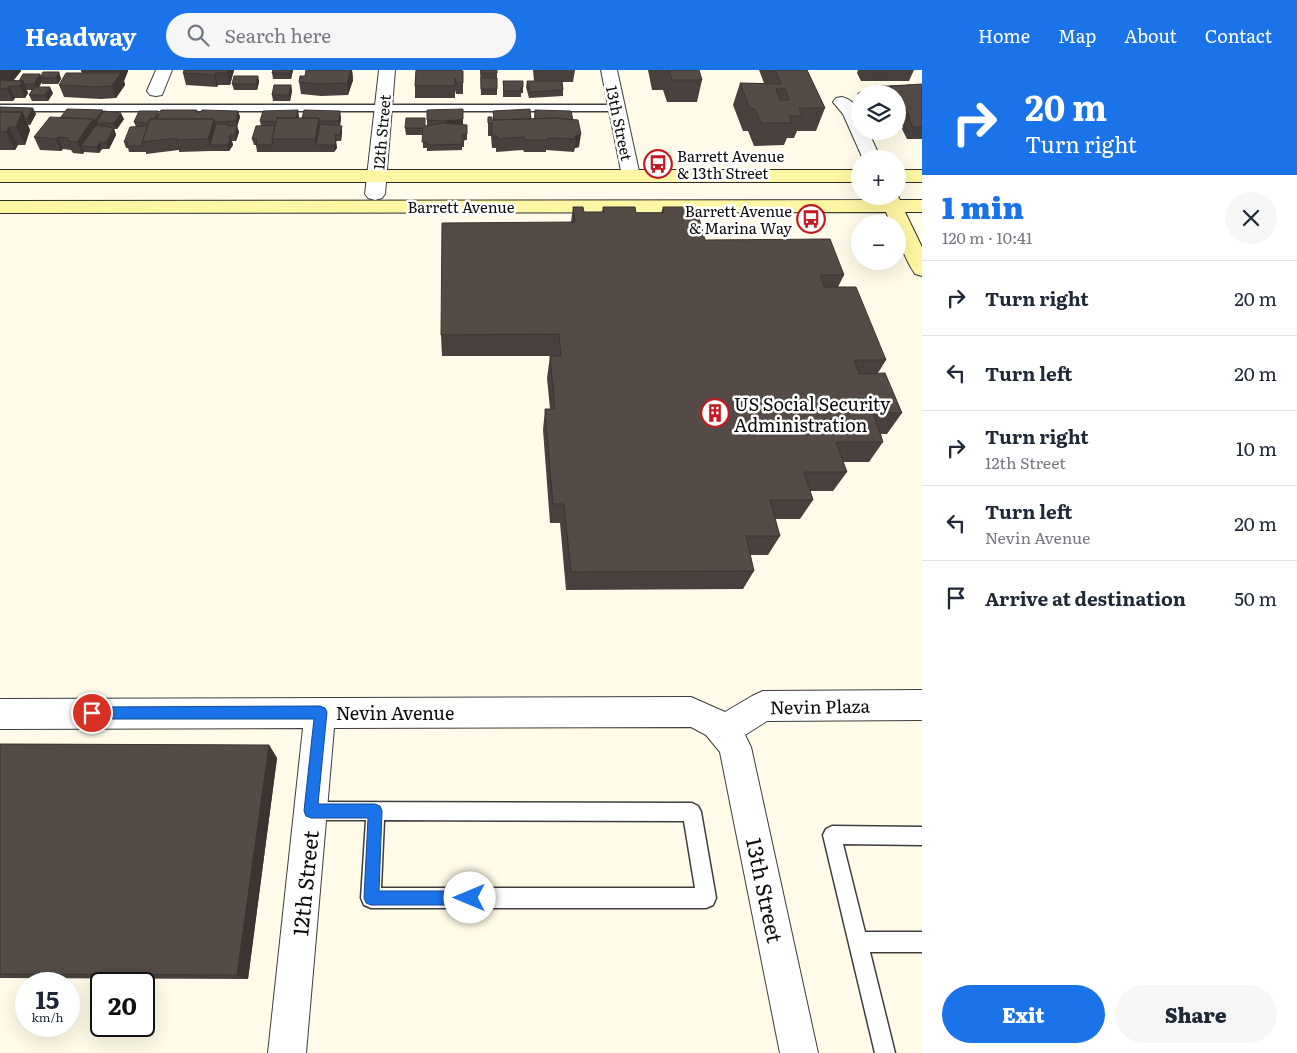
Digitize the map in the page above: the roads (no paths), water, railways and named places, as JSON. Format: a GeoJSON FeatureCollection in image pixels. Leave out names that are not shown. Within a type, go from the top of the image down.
{"type":"FeatureCollection","features":[{"type":"Feature","properties":{"kind":"main road","name":"Barrett Avenue"},"geometry":{"type":"LineString","coordinates":[[0,176],[376,185],[631,176],[851,176]]}},
{"type":"Feature","properties":{"kind":"main road"},"geometry":{"type":"LineString","coordinates":[[906,176],[922,176]]}},
{"type":"Feature","properties":{"kind":"main road","name":"Barrett Avenue"},"geometry":{"type":"LineString","coordinates":[[0,207],[851,201]]}},
{"type":"Feature","properties":{"kind":"main road","name":"Barrett Avenue"},"geometry":{"type":"LineString","coordinates":[[906,204],[922,206]]}},
{"type":"Feature","properties":{"kind":"main road"},"geometry":{"type":"LineString","coordinates":[[892,205],[922,269]]}},
{"type":"Feature","properties":{"kind":"street"},"geometry":{"type":"LineString","coordinates":[[156,91],[164,70]]}},
{"type":"Feature","properties":{"kind":"street","name":"12th Street"},"geometry":{"type":"LineString","coordinates":[[376,185],[387,70]]}},
{"type":"Feature","properties":{"kind":"street","name":"13th Street"},"geometry":{"type":"LineString","coordinates":[[609,70],[631,176]]}},
{"type":"Feature","properties":{"kind":"street"},"geometry":{"type":"LineString","coordinates":[[842,102],[851,113],[868,150]]}},
{"type":"Feature","properties":{"kind":"street","name":"Nevin Plaza"},"geometry":{"type":"LineString","coordinates":[[725,730],[762,706],[922,705]]}},
{"type":"Feature","properties":{"kind":"street","name":"12th Street"},"geometry":{"type":"LineString","coordinates":[[287,1053],[320,712]]}},
{"type":"Feature","properties":{"kind":"street","name":"Nevin Avenue"},"geometry":{"type":"LineString","coordinates":[[0,714],[691,712],[707,718],[725,730]]}},
{"type":"Feature","properties":{"kind":"street","name":"13th Street"},"geometry":{"type":"LineString","coordinates":[[725,730],[735,747],[744,784],[799,1053]]}},
{"type":"Feature","properties":{"kind":"lane"},"geometry":{"type":"LineString","coordinates":[[906,90],[922,90]]}},
{"type":"Feature","properties":{"kind":"lane"},"geometry":{"type":"LineString","coordinates":[[842,102],[851,98]]}},
{"type":"Feature","properties":{"kind":"lane"},"geometry":{"type":"LineString","coordinates":[[0,108],[617,108]]}},
{"type":"Feature","properties":{"kind":"lane"},"geometry":{"type":"LineString","coordinates":[[311,811],[375,811],[692,812],[706,898],[371,898],[375,811]]}},
{"type":"Feature","properties":{"kind":"lane"},"geometry":{"type":"LineString","coordinates":[[885,1053],[832,836],[922,836]]}},
{"type":"Feature","properties":{"kind":"lane"},"geometry":{"type":"LineString","coordinates":[[858,942],[922,942]]}},
{"type":"Feature","properties":{"kind":"place","name":"Barrett Avenue & 13th Street"},"geometry":{"type":"Point","coordinates":[658,164]}},
{"type":"Feature","properties":{"kind":"place","name":"Barrett Avenue & Marina Way"},"geometry":{"type":"Point","coordinates":[811,219]}},
{"type":"Feature","properties":{"kind":"place","name":"US Social Security Administration"},"geometry":{"type":"Point","coordinates":[715,413]}}]}
